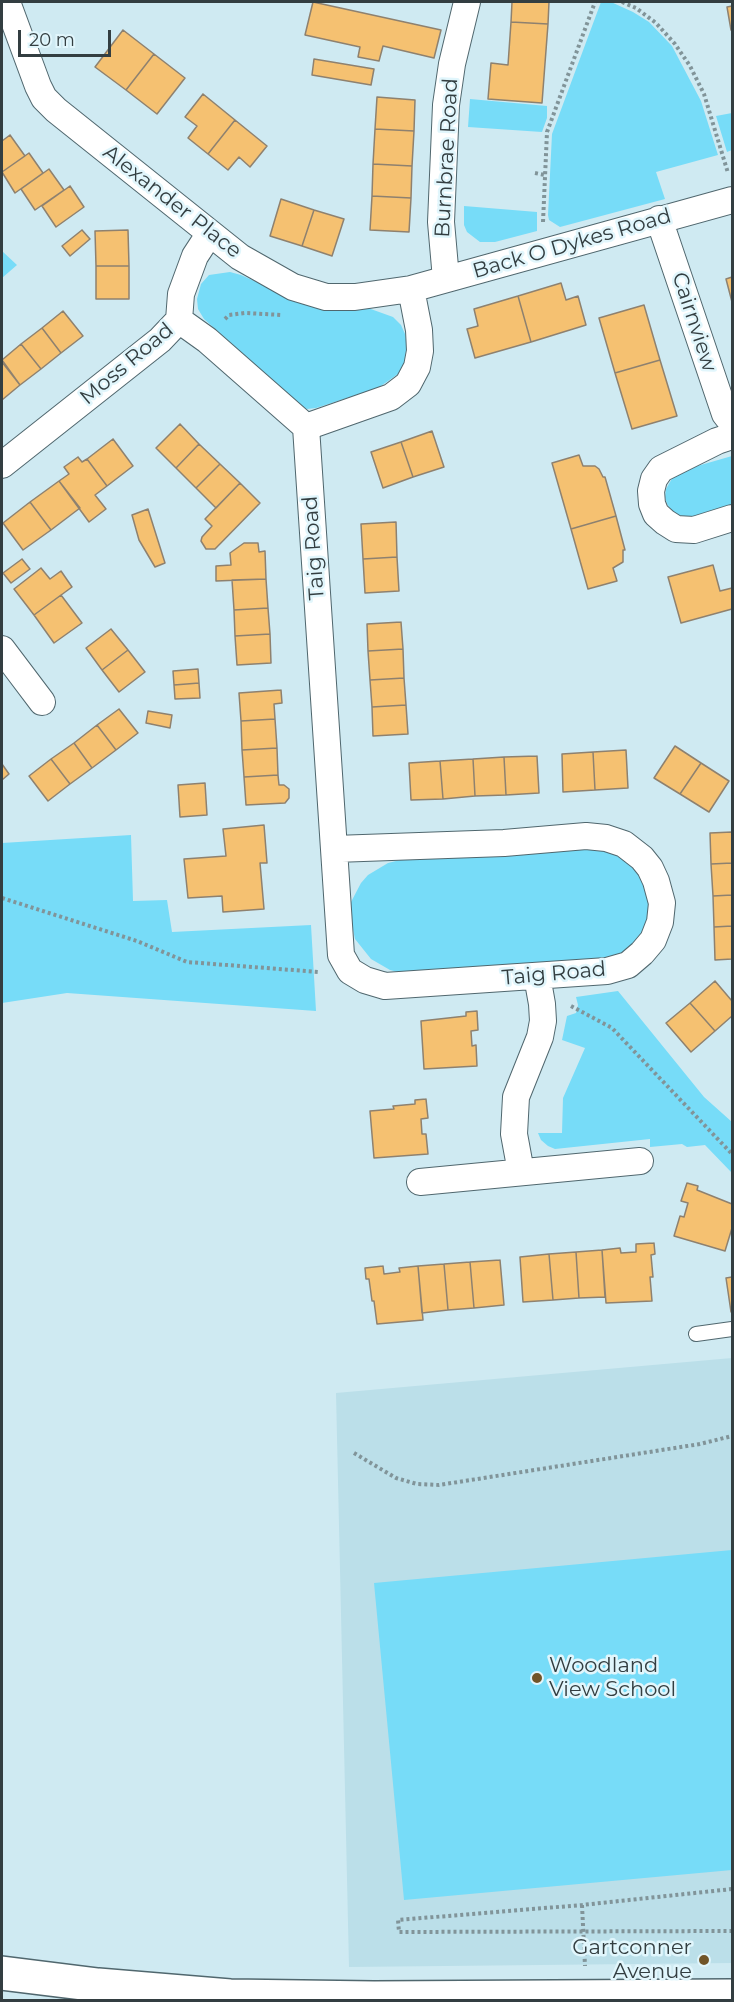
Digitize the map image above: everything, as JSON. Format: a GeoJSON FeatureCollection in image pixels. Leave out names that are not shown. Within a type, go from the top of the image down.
{"type":"FeatureCollection","features":[{"type":"Feature","properties":{"kind":"main road"},"geometry":{"type":"LineString","coordinates":[[2,1973],[98,1985],[230,1996],[374,1999],[732,1996]]}},
{"type":"Feature","properties":{"kind":"street","name":"Alexander Place"},"geometry":{"type":"LineString","coordinates":[[7,2],[38,86],[50,104],[240,257],[293,287],[326,297],[355,297],[411,289]]}},
{"type":"Feature","properties":{"kind":"street","name":"Burnbrae Road"},"geometry":{"type":"LineString","coordinates":[[446,279],[441,222],[446,105],[452,64],[467,2]]}},
{"type":"Feature","properties":{"kind":"street","name":"Back O Dykes Road"},"geometry":{"type":"LineString","coordinates":[[411,289],[659,219],[731,189]]}},
{"type":"Feature","properties":{"kind":"street","name":"Cairnview"},"geometry":{"type":"LineString","coordinates":[[659,219],[725,414],[732,423]]}},
{"type":"Feature","properties":{"kind":"street","name":"Moss Road"},"geometry":{"type":"LineString","coordinates":[[2,465],[160,340],[179,320],[181,294],[195,256],[210,233]]}},
{"type":"Feature","properties":{"kind":"street"},"geometry":{"type":"LineString","coordinates":[[179,320],[207,340],[306,427],[391,397],[408,384],[417,367],[420,351],[419,330],[411,289]]}},
{"type":"Feature","properties":{"kind":"street","name":"Taig Road"},"geometry":{"type":"LineString","coordinates":[[306,427],[341,955],[351,971],[365,980],[385,986],[607,971],[628,965],[653,940],[660,922],[662,903],[656,881],[642,858],[624,844],[606,838],[586,836],[504,843],[334,849]]}},
{"type":"Feature","properties":{"kind":"street"},"geometry":{"type":"LineString","coordinates":[[732,436],[661,469],[654,479],[651,491],[656,514],[676,529],[694,530],[732,518]]}},
{"type":"Feature","properties":{"kind":"street"},"geometry":{"type":"LineString","coordinates":[[2,649],[42,702]]}},
{"type":"Feature","properties":{"kind":"street"},"geometry":{"type":"LineString","coordinates":[[520,1172],[514,1134],[516,1097],[540,1037],[543,1021],[537,976]]}},
{"type":"Feature","properties":{"kind":"street"},"geometry":{"type":"LineString","coordinates":[[420,1182],[640,1161]]}},
{"type":"Feature","properties":{"kind":"lane"},"geometry":{"type":"LineString","coordinates":[[696,1334],[732,1329]]}},
{"type":"Feature","properties":{"kind":"path"},"geometry":{"type":"LineString","coordinates":[[542,253],[548,132],[595,2]]}},
{"type":"Feature","properties":{"kind":"path"},"geometry":{"type":"LineString","coordinates":[[622,2],[636,8],[656,23],[675,44],[690,66],[704,94],[731,189]]}},
{"type":"Feature","properties":{"kind":"path"},"geometry":{"type":"LineString","coordinates":[[535,173],[545,175]]}},
{"type":"Feature","properties":{"kind":"path"},"geometry":{"type":"LineString","coordinates":[[207,340],[229,315],[310,313],[326,297]]}},
{"type":"Feature","properties":{"kind":"path"},"geometry":{"type":"LineString","coordinates":[[2,898],[137,941],[187,962],[308,973],[351,971]]}},
{"type":"Feature","properties":{"kind":"path"},"geometry":{"type":"LineString","coordinates":[[542,1004],[572,1006],[612,1028],[732,1154]]}},
{"type":"Feature","properties":{"kind":"path"},"geometry":{"type":"LineString","coordinates":[[354,1453],[396,1478],[417,1484],[439,1485],[700,1444],[732,1436]]}},
{"type":"Feature","properties":{"kind":"path"},"geometry":{"type":"LineString","coordinates":[[732,1889],[582,1905],[398,1920],[399,1932],[732,1931]]}},
{"type":"Feature","properties":{"kind":"path"},"geometry":{"type":"LineString","coordinates":[[582,1905],[585,1963]]}},
{"type":"Feature","properties":{"kind":"shaded area"},"geometry":{"type":"Polygon","coordinates":[[[601,2],[611,2],[633,12],[649,22],[672,46],[701,101],[718,155],[656,172],[665,199],[560,227],[549,220],[548,215],[552,134],[601,2]]]}},
{"type":"Feature","properties":{"kind":"shaded area"},"geometry":{"type":"Polygon","coordinates":[[[470,99],[547,106],[547,118],[542,132],[468,127],[470,99]]]}},
{"type":"Feature","properties":{"kind":"shaded area"},"geometry":{"type":"Polygon","coordinates":[[[732,113],[732,150],[727,152],[716,116],[732,113]]]}},
{"type":"Feature","properties":{"kind":"shaded area"},"geometry":{"type":"Polygon","coordinates":[[[464,206],[537,212],[537,231],[495,242],[480,242],[467,232],[464,225],[464,206]]]}},
{"type":"Feature","properties":{"kind":"shaded area"},"geometry":{"type":"Polygon","coordinates":[[[2,251],[17,265],[2,278],[2,251]]]}},
{"type":"Feature","properties":{"kind":"shaded area"},"geometry":{"type":"Polygon","coordinates":[[[230,272],[301,302],[328,308],[368,308],[393,317],[401,325],[405,334],[407,344],[404,365],[398,374],[378,388],[316,408],[307,409],[301,406],[204,319],[198,309],[197,299],[201,284],[209,275],[230,272]]]}},
{"type":"Feature","properties":{"kind":"shaded area"},"geometry":{"type":"Polygon","coordinates":[[[732,456],[732,508],[696,518],[678,515],[672,511],[665,497],[666,489],[674,475],[680,471],[732,456]]]}},
{"type":"Feature","properties":{"kind":"shaded area"},"geometry":{"type":"Polygon","coordinates":[[[131,835],[133,901],[167,900],[172,932],[311,925],[316,1011],[67,993],[2,1003],[2,843],[131,835]]]}},
{"type":"Feature","properties":{"kind":"shaded area"},"geometry":{"type":"Polygon","coordinates":[[[586,848],[605,849],[620,855],[639,872],[648,893],[648,916],[645,928],[629,949],[611,959],[398,972],[371,959],[355,939],[350,915],[351,902],[368,875],[388,863],[400,860],[586,848]]]}},
{"type":"Feature","properties":{"kind":"shaded area"},"geometry":{"type":"Polygon","coordinates":[[[618,991],[704,1097],[732,1122],[732,1173],[705,1145],[687,1147],[682,1144],[650,1147],[650,1139],[555,1149],[541,1140],[538,1133],[562,1133],[563,1098],[585,1048],[562,1040],[567,1016],[576,1013],[578,1005],[576,997],[618,991]]]}},
{"type":"Feature","properties":{"kind":"shaded area","name":"Woodland View School"},"geometry":{"type":"Polygon","coordinates":[[[732,1358],[732,1963],[349,1967],[336,1393],[732,1358]]]}},
{"type":"Feature","properties":{"kind":"shaded area"},"geometry":{"type":"Polygon","coordinates":[[[732,1550],[732,1870],[404,1900],[374,1583],[732,1550]]]}},
{"type":"Feature","properties":{"kind":"building"},"geometry":{"type":"Polygon","coordinates":[[[313,2],[441,30],[434,58],[383,46],[379,61],[358,57],[360,47],[305,35],[313,2]]]}},
{"type":"Feature","properties":{"kind":"building"},"geometry":{"type":"Polygon","coordinates":[[[512,2],[549,2],[548,24],[511,22],[512,2]]]}},
{"type":"Feature","properties":{"kind":"building"},"geometry":{"type":"Polygon","coordinates":[[[732,6],[732,30],[731,30],[727,7],[732,6]]]}},
{"type":"Feature","properties":{"kind":"building"},"geometry":{"type":"Polygon","coordinates":[[[511,22],[548,24],[542,103],[488,99],[491,63],[508,65],[511,22]]]}},
{"type":"Feature","properties":{"kind":"building"},"geometry":{"type":"Polygon","coordinates":[[[123,30],[154,54],[126,90],[95,67],[123,30]]]}},
{"type":"Feature","properties":{"kind":"building"},"geometry":{"type":"Polygon","coordinates":[[[154,54],[185,78],[157,114],[126,90],[154,54]]]}},
{"type":"Feature","properties":{"kind":"building"},"geometry":{"type":"Polygon","coordinates":[[[314,59],[374,69],[371,85],[312,75],[314,59]]]}},
{"type":"Feature","properties":{"kind":"building"},"geometry":{"type":"Polygon","coordinates":[[[203,94],[235,120],[208,154],[188,138],[197,126],[185,117],[203,94]]]}},
{"type":"Feature","properties":{"kind":"building"},"geometry":{"type":"Polygon","coordinates":[[[377,97],[415,100],[414,131],[375,129],[377,97]]]}},
{"type":"Feature","properties":{"kind":"building"},"geometry":{"type":"Polygon","coordinates":[[[235,120],[267,146],[250,167],[239,157],[228,170],[208,154],[235,120]]]}},
{"type":"Feature","properties":{"kind":"building"},"geometry":{"type":"Polygon","coordinates":[[[375,129],[414,131],[412,166],[373,164],[375,129]]]}},
{"type":"Feature","properties":{"kind":"building"},"geometry":{"type":"Polygon","coordinates":[[[10,135],[25,156],[2,172],[2,141],[10,135]]]}},
{"type":"Feature","properties":{"kind":"building"},"geometry":{"type":"Polygon","coordinates":[[[29,153],[43,173],[15,193],[2,172],[29,153]]]}},
{"type":"Feature","properties":{"kind":"building"},"geometry":{"type":"Polygon","coordinates":[[[373,164],[412,166],[411,198],[372,196],[373,164]]]}},
{"type":"Feature","properties":{"kind":"building"},"geometry":{"type":"Polygon","coordinates":[[[49,169],[64,190],[35,210],[21,189],[49,169]]]}},
{"type":"Feature","properties":{"kind":"building"},"geometry":{"type":"Polygon","coordinates":[[[70,186],[84,207],[56,227],[42,206],[70,186]]]}},
{"type":"Feature","properties":{"kind":"building"},"geometry":{"type":"Polygon","coordinates":[[[372,196],[411,198],[409,232],[370,230],[372,196]]]}},
{"type":"Feature","properties":{"kind":"building"},"geometry":{"type":"Polygon","coordinates":[[[281,199],[314,210],[302,246],[270,236],[281,199]]]}},
{"type":"Feature","properties":{"kind":"building"},"geometry":{"type":"Polygon","coordinates":[[[314,210],[344,219],[332,256],[302,246],[314,210]]]}},
{"type":"Feature","properties":{"kind":"building"},"geometry":{"type":"Polygon","coordinates":[[[82,230],[90,239],[70,256],[62,246],[82,230]]]}},
{"type":"Feature","properties":{"kind":"building"},"geometry":{"type":"Polygon","coordinates":[[[128,230],[129,266],[96,266],[95,231],[128,230]]]}},
{"type":"Feature","properties":{"kind":"building"},"geometry":{"type":"Polygon","coordinates":[[[96,266],[129,266],[129,299],[96,299],[96,266]]]}},
{"type":"Feature","properties":{"kind":"building"},"geometry":{"type":"Polygon","coordinates":[[[732,277],[732,302],[726,279],[732,277]]]}},
{"type":"Feature","properties":{"kind":"building"},"geometry":{"type":"Polygon","coordinates":[[[561,283],[566,300],[578,296],[586,325],[531,342],[518,296],[561,283]]]}},
{"type":"Feature","properties":{"kind":"building"},"geometry":{"type":"Polygon","coordinates":[[[518,296],[531,342],[475,358],[467,329],[478,326],[474,309],[518,296]]]}},
{"type":"Feature","properties":{"kind":"building"},"geometry":{"type":"Polygon","coordinates":[[[644,305],[660,360],[615,373],[599,318],[644,305]]]}},
{"type":"Feature","properties":{"kind":"building"},"geometry":{"type":"Polygon","coordinates":[[[63,311],[83,336],[61,353],[42,328],[63,311]]]}},
{"type":"Feature","properties":{"kind":"building"},"geometry":{"type":"Polygon","coordinates":[[[42,328],[61,353],[41,369],[21,344],[42,328]]]}},
{"type":"Feature","properties":{"kind":"building"},"geometry":{"type":"Polygon","coordinates":[[[21,344],[41,369],[20,385],[2,360],[21,344]]]}},
{"type":"Feature","properties":{"kind":"building"},"geometry":{"type":"Polygon","coordinates":[[[660,360],[677,416],[632,429],[615,373],[660,360]]]}},
{"type":"Feature","properties":{"kind":"building"},"geometry":{"type":"Polygon","coordinates":[[[2,362],[20,385],[2,400],[2,362]]]}},
{"type":"Feature","properties":{"kind":"building"},"geometry":{"type":"Polygon","coordinates":[[[180,424],[199,444],[176,468],[156,448],[180,424]]]}},
{"type":"Feature","properties":{"kind":"building"},"geometry":{"type":"Polygon","coordinates":[[[432,431],[444,467],[413,477],[401,442],[432,431]]]}},
{"type":"Feature","properties":{"kind":"building"},"geometry":{"type":"Polygon","coordinates":[[[113,439],[133,466],[107,486],[87,459],[113,439]]]}},
{"type":"Feature","properties":{"kind":"building"},"geometry":{"type":"Polygon","coordinates":[[[401,442],[413,477],[383,488],[371,452],[401,442]]]}},
{"type":"Feature","properties":{"kind":"building"},"geometry":{"type":"Polygon","coordinates":[[[199,444],[220,464],[196,488],[176,468],[199,444]]]}},
{"type":"Feature","properties":{"kind":"building"},"geometry":{"type":"Polygon","coordinates":[[[579,455],[583,466],[595,466],[605,477],[616,516],[571,529],[552,463],[579,455]]]}},
{"type":"Feature","properties":{"kind":"building"},"geometry":{"type":"Polygon","coordinates":[[[78,457],[82,462],[87,459],[107,486],[95,495],[106,509],[89,522],[59,481],[69,474],[64,467],[78,457]]]}},
{"type":"Feature","properties":{"kind":"building"},"geometry":{"type":"Polygon","coordinates":[[[220,464],[240,483],[216,508],[196,488],[220,464]]]}},
{"type":"Feature","properties":{"kind":"building"},"geometry":{"type":"Polygon","coordinates":[[[59,481],[80,508],[51,530],[30,502],[59,481]]]}},
{"type":"Feature","properties":{"kind":"building"},"geometry":{"type":"Polygon","coordinates":[[[240,483],[260,503],[215,549],[206,549],[201,541],[202,537],[212,526],[205,519],[240,483]]]}},
{"type":"Feature","properties":{"kind":"building"},"geometry":{"type":"Polygon","coordinates":[[[30,502],[51,530],[23,550],[3,523],[30,502]]]}},
{"type":"Feature","properties":{"kind":"building"},"geometry":{"type":"Polygon","coordinates":[[[148,509],[165,563],[155,567],[139,540],[132,515],[148,509]]]}},
{"type":"Feature","properties":{"kind":"building"},"geometry":{"type":"Polygon","coordinates":[[[616,516],[625,550],[623,550],[623,562],[613,568],[617,581],[588,589],[571,529],[616,516]]]}},
{"type":"Feature","properties":{"kind":"building"},"geometry":{"type":"Polygon","coordinates":[[[396,522],[397,557],[363,559],[361,524],[396,522]]]}},
{"type":"Feature","properties":{"kind":"building"},"geometry":{"type":"Polygon","coordinates":[[[244,543],[258,543],[259,552],[265,551],[266,579],[216,581],[216,566],[231,565],[230,553],[244,543]]]}},
{"type":"Feature","properties":{"kind":"building"},"geometry":{"type":"Polygon","coordinates":[[[397,557],[399,591],[365,593],[363,559],[397,557]]]}},
{"type":"Feature","properties":{"kind":"building"},"geometry":{"type":"Polygon","coordinates":[[[22,559],[30,569],[11,583],[3,573],[22,559]]]}},
{"type":"Feature","properties":{"kind":"building"},"geometry":{"type":"Polygon","coordinates":[[[713,565],[720,591],[732,588],[732,609],[681,623],[668,577],[713,565]]]}},
{"type":"Feature","properties":{"kind":"building"},"geometry":{"type":"Polygon","coordinates":[[[41,568],[50,579],[61,571],[72,587],[34,615],[14,589],[41,568]]]}},
{"type":"Feature","properties":{"kind":"building"},"geometry":{"type":"Polygon","coordinates":[[[266,579],[268,608],[234,610],[232,580],[266,579]]]}},
{"type":"Feature","properties":{"kind":"building"},"geometry":{"type":"Polygon","coordinates":[[[61,595],[82,623],[54,643],[34,615],[61,595]]]}},
{"type":"Feature","properties":{"kind":"building"},"geometry":{"type":"Polygon","coordinates":[[[268,608],[270,634],[235,636],[234,610],[268,608]]]}},
{"type":"Feature","properties":{"kind":"building"},"geometry":{"type":"Polygon","coordinates":[[[401,622],[403,649],[368,651],[367,624],[401,622]]]}},
{"type":"Feature","properties":{"kind":"building"},"geometry":{"type":"Polygon","coordinates":[[[111,629],[128,650],[102,670],[86,648],[111,629]]]}},
{"type":"Feature","properties":{"kind":"building"},"geometry":{"type":"Polygon","coordinates":[[[270,634],[271,663],[237,665],[235,636],[270,634]]]}},
{"type":"Feature","properties":{"kind":"building"},"geometry":{"type":"Polygon","coordinates":[[[403,649],[404,678],[370,680],[368,651],[403,649]]]}},
{"type":"Feature","properties":{"kind":"building"},"geometry":{"type":"Polygon","coordinates":[[[128,650],[145,672],[119,692],[102,670],[128,650]]]}},
{"type":"Feature","properties":{"kind":"building"},"geometry":{"type":"Polygon","coordinates":[[[198,669],[199,683],[174,685],[173,671],[198,669]]]}},
{"type":"Feature","properties":{"kind":"building"},"geometry":{"type":"Polygon","coordinates":[[[404,678],[406,705],[372,707],[370,680],[404,678]]]}},
{"type":"Feature","properties":{"kind":"building"},"geometry":{"type":"Polygon","coordinates":[[[199,683],[200,698],[175,699],[174,685],[199,683]]]}},
{"type":"Feature","properties":{"kind":"building"},"geometry":{"type":"Polygon","coordinates":[[[281,690],[282,703],[274,704],[275,719],[241,721],[239,693],[281,690]]]}},
{"type":"Feature","properties":{"kind":"building"},"geometry":{"type":"Polygon","coordinates":[[[406,705],[408,734],[373,736],[372,707],[406,705]]]}},
{"type":"Feature","properties":{"kind":"building"},"geometry":{"type":"Polygon","coordinates":[[[119,709],[138,733],[116,750],[97,725],[119,709]]]}},
{"type":"Feature","properties":{"kind":"building"},"geometry":{"type":"Polygon","coordinates":[[[148,711],[172,715],[170,728],[146,723],[148,711]]]}},
{"type":"Feature","properties":{"kind":"building"},"geometry":{"type":"Polygon","coordinates":[[[275,719],[277,748],[242,750],[241,721],[275,719]]]}},
{"type":"Feature","properties":{"kind":"building"},"geometry":{"type":"Polygon","coordinates":[[[97,725],[116,750],[92,768],[74,743],[97,725]]]}},
{"type":"Feature","properties":{"kind":"building"},"geometry":{"type":"Polygon","coordinates":[[[74,743],[92,768],[70,784],[51,759],[74,743]]]}},
{"type":"Feature","properties":{"kind":"building"},"geometry":{"type":"Polygon","coordinates":[[[675,746],[701,763],[680,794],[654,778],[675,746]]]}},
{"type":"Feature","properties":{"kind":"building"},"geometry":{"type":"Polygon","coordinates":[[[277,748],[278,775],[244,777],[242,750],[277,748]]]}},
{"type":"Feature","properties":{"kind":"building"},"geometry":{"type":"Polygon","coordinates":[[[626,750],[628,788],[595,790],[593,752],[626,750]]]}},
{"type":"Feature","properties":{"kind":"building"},"geometry":{"type":"Polygon","coordinates":[[[593,752],[595,790],[563,792],[562,754],[593,752]]]}},
{"type":"Feature","properties":{"kind":"building"},"geometry":{"type":"Polygon","coordinates":[[[537,756],[539,793],[506,795],[504,757],[537,756]]]}},
{"type":"Feature","properties":{"kind":"building"},"geometry":{"type":"Polygon","coordinates":[[[504,757],[506,795],[475,796],[473,759],[504,757]]]}},
{"type":"Feature","properties":{"kind":"building"},"geometry":{"type":"Polygon","coordinates":[[[51,759],[70,784],[48,801],[29,776],[51,759]]]}},
{"type":"Feature","properties":{"kind":"building"},"geometry":{"type":"Polygon","coordinates":[[[473,759],[475,796],[443,799],[440,761],[473,759]]]}},
{"type":"Feature","properties":{"kind":"building"},"geometry":{"type":"Polygon","coordinates":[[[440,761],[443,799],[411,800],[409,763],[440,761]]]}},
{"type":"Feature","properties":{"kind":"building"},"geometry":{"type":"Polygon","coordinates":[[[701,763],[729,781],[709,812],[680,794],[701,763]]]}},
{"type":"Feature","properties":{"kind":"building"},"geometry":{"type":"Polygon","coordinates":[[[2,764],[9,774],[2,780],[2,764]]]}},
{"type":"Feature","properties":{"kind":"building"},"geometry":{"type":"Polygon","coordinates":[[[278,775],[279,785],[284,785],[289,789],[289,798],[285,803],[246,805],[244,777],[278,775]]]}},
{"type":"Feature","properties":{"kind":"building"},"geometry":{"type":"Polygon","coordinates":[[[205,783],[207,815],[180,817],[178,785],[205,783]]]}},
{"type":"Feature","properties":{"kind":"building"},"geometry":{"type":"Polygon","coordinates":[[[264,825],[267,863],[260,863],[264,909],[223,912],[222,896],[188,898],[184,859],[226,856],[223,829],[264,825]]]}},
{"type":"Feature","properties":{"kind":"building"},"geometry":{"type":"Polygon","coordinates":[[[732,832],[732,863],[711,864],[710,833],[732,832]]]}},
{"type":"Feature","properties":{"kind":"building"},"geometry":{"type":"Polygon","coordinates":[[[732,863],[732,895],[713,896],[711,864],[732,863]]]}},
{"type":"Feature","properties":{"kind":"building"},"geometry":{"type":"Polygon","coordinates":[[[732,895],[732,926],[714,927],[713,896],[732,895]]]}},
{"type":"Feature","properties":{"kind":"building"},"geometry":{"type":"Polygon","coordinates":[[[732,926],[732,959],[715,960],[714,927],[732,926]]]}},
{"type":"Feature","properties":{"kind":"building"},"geometry":{"type":"Polygon","coordinates":[[[715,981],[732,1001],[732,1016],[715,1031],[690,1003],[715,981]]]}},
{"type":"Feature","properties":{"kind":"building"},"geometry":{"type":"Polygon","coordinates":[[[690,1003],[715,1031],[691,1052],[666,1023],[690,1003]]]}},
{"type":"Feature","properties":{"kind":"building"},"geometry":{"type":"Polygon","coordinates":[[[477,1011],[478,1030],[471,1031],[472,1046],[476,1045],[477,1066],[424,1069],[421,1021],[466,1016],[466,1012],[477,1011]]]}},
{"type":"Feature","properties":{"kind":"building"},"geometry":{"type":"Polygon","coordinates":[[[426,1099],[428,1118],[421,1119],[422,1134],[426,1134],[428,1154],[374,1158],[370,1111],[394,1109],[393,1106],[415,1104],[415,1100],[426,1099]]]}},
{"type":"Feature","properties":{"kind":"building"},"geometry":{"type":"Polygon","coordinates":[[[687,1183],[698,1186],[697,1190],[732,1204],[732,1228],[725,1251],[674,1236],[680,1216],[684,1217],[688,1203],[681,1201],[687,1183]]]}},
{"type":"Feature","properties":{"kind":"building"},"geometry":{"type":"Polygon","coordinates":[[[654,1243],[655,1254],[651,1255],[653,1277],[650,1277],[652,1301],[606,1303],[602,1250],[620,1248],[621,1253],[636,1252],[636,1244],[654,1243]]]}},
{"type":"Feature","properties":{"kind":"building"},"geometry":{"type":"Polygon","coordinates":[[[602,1250],[605,1297],[579,1298],[576,1252],[602,1250]]]}},
{"type":"Feature","properties":{"kind":"building"},"geometry":{"type":"Polygon","coordinates":[[[576,1252],[579,1298],[553,1300],[549,1254],[576,1252]]]}},
{"type":"Feature","properties":{"kind":"building"},"geometry":{"type":"Polygon","coordinates":[[[549,1254],[553,1300],[523,1302],[520,1257],[549,1254]]]}},
{"type":"Feature","properties":{"kind":"building"},"geometry":{"type":"Polygon","coordinates":[[[500,1260],[504,1305],[474,1308],[470,1262],[500,1260]]]}},
{"type":"Feature","properties":{"kind":"building"},"geometry":{"type":"Polygon","coordinates":[[[470,1262],[474,1308],[448,1310],[444,1264],[470,1262]]]}},
{"type":"Feature","properties":{"kind":"building"},"geometry":{"type":"Polygon","coordinates":[[[444,1264],[448,1310],[422,1313],[418,1266],[444,1264]]]}},
{"type":"Feature","properties":{"kind":"building"},"geometry":{"type":"Polygon","coordinates":[[[383,1266],[384,1274],[400,1272],[399,1268],[418,1266],[423,1320],[377,1324],[374,1301],[372,1301],[369,1279],[366,1279],[365,1268],[383,1266]]]}},
{"type":"Feature","properties":{"kind":"building"},"geometry":{"type":"Polygon","coordinates":[[[732,1277],[732,1312],[731,1312],[726,1278],[732,1277]]]}},
{"type":"Feature","properties":{"kind":"place","name":"Woodland View School"},"geometry":{"type":"Point","coordinates":[537,1678]}},
{"type":"Feature","properties":{"kind":"place","name":"Gartconner Avenue"},"geometry":{"type":"Point","coordinates":[704,1960]}}]}
